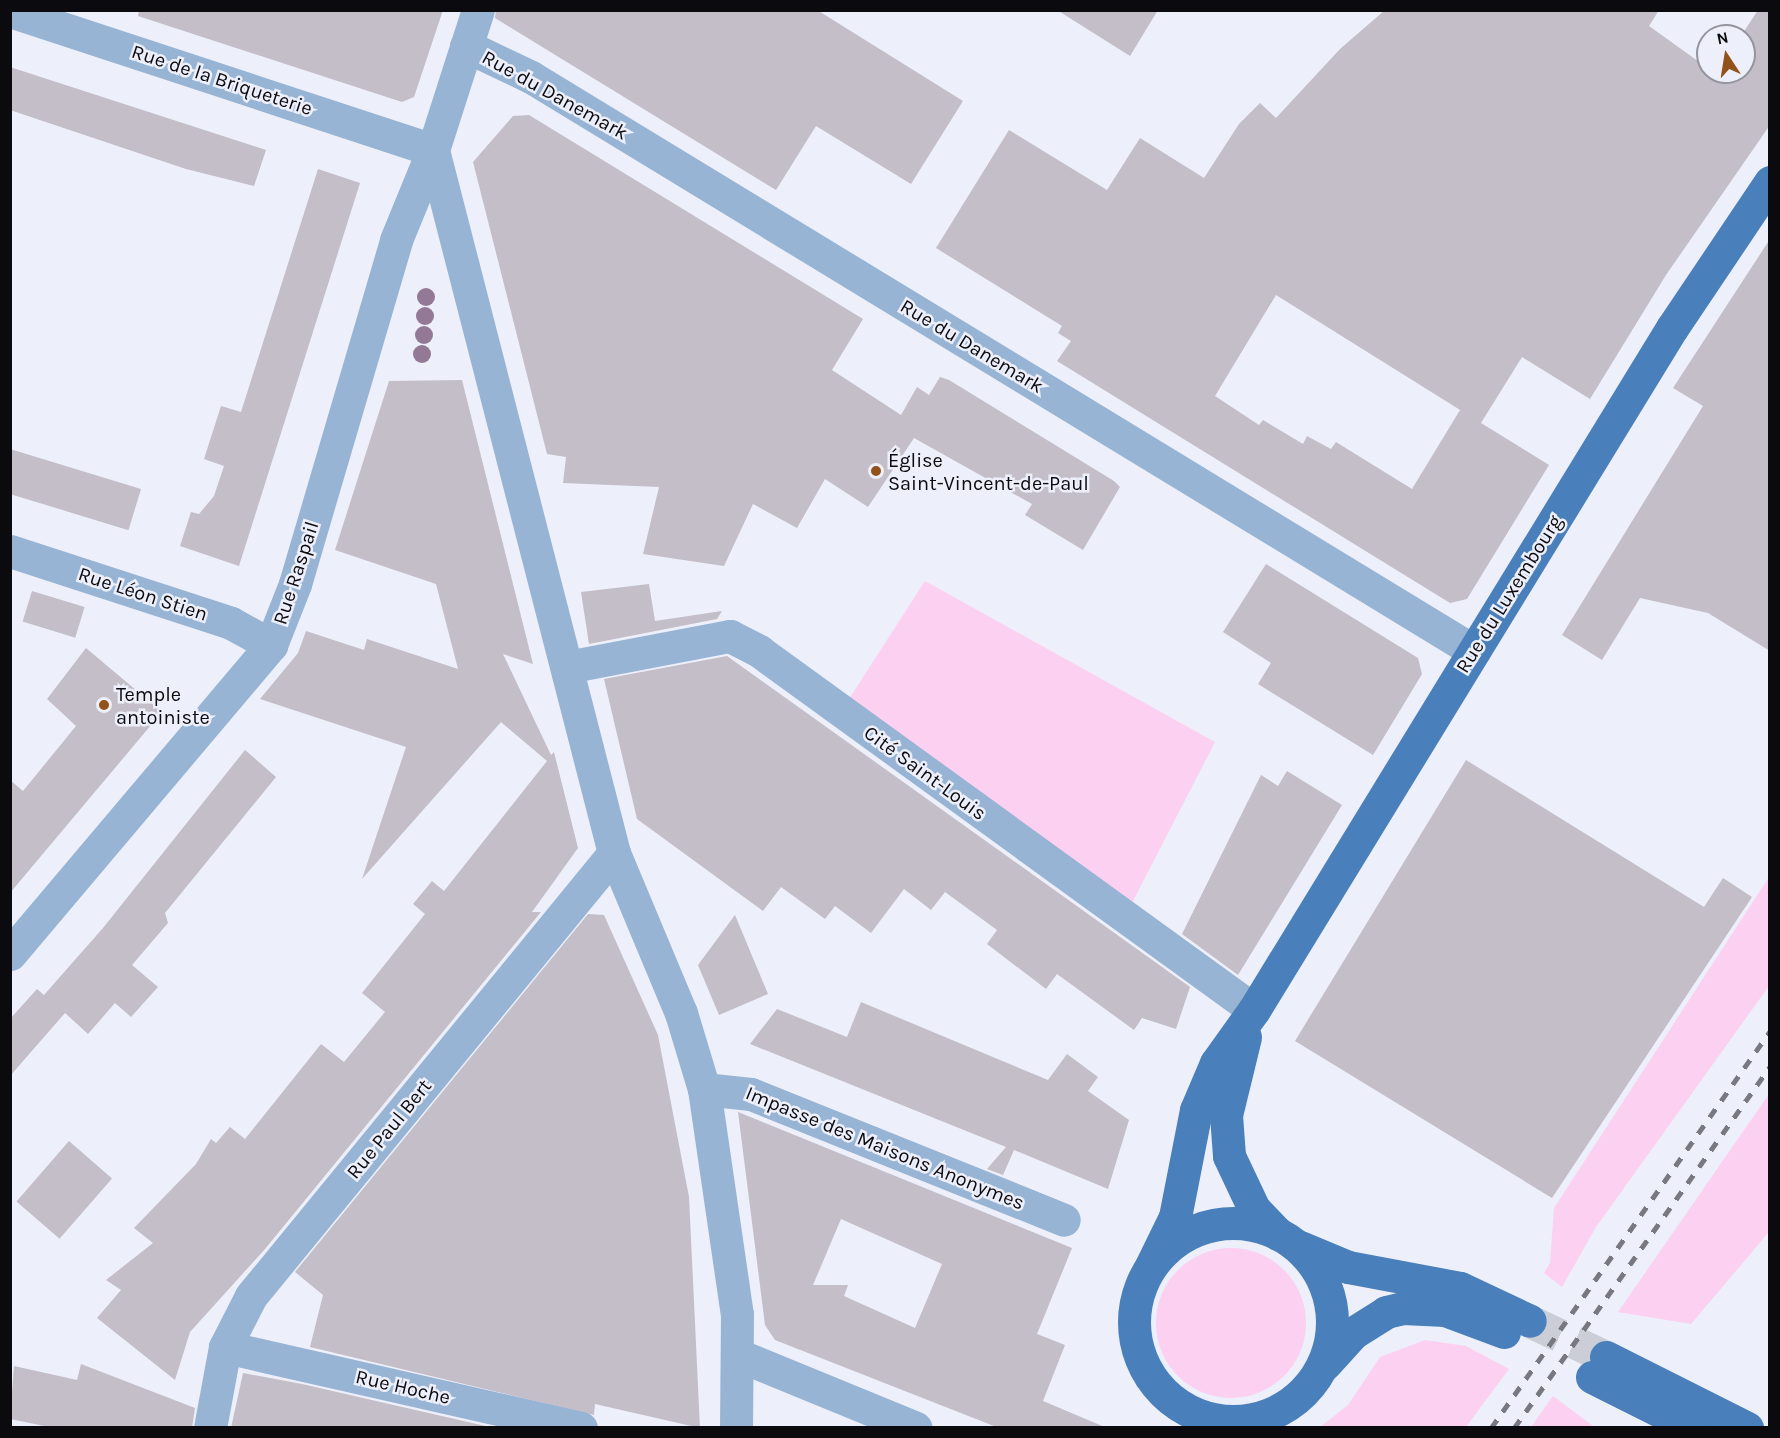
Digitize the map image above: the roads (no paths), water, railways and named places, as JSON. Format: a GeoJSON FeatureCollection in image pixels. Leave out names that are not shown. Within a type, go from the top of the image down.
{"type":"FeatureCollection","features":[{"type":"Feature","properties":{"kind":"main road","name":"Rue du Luxembourg"},"geometry":{"type":"LineString","coordinates":[[1151,1266],[1175,1217],[1204,1088],[1672,328],[1770,182]]}},
{"type":"Feature","properties":{"kind":"main road","name":"Rue du Luxembourg"},"geometry":{"type":"LineString","coordinates":[[1254,1010],[1229,1095],[1226,1136],[1243,1191],[1285,1239]]}},
{"type":"Feature","properties":{"kind":"main road"},"geometry":{"type":"LineString","coordinates":[[1151,1379],[1178,1405],[1209,1418],[1266,1420],[1296,1398],[1353,1334],[1386,1311],[1403,1308],[1456,1312],[1525,1330],[1460,1288],[1348,1268],[1285,1239],[1243,1224],[1208,1226],[1176,1241],[1151,1266],[1138,1291],[1133,1326],[1151,1379],[1175,1428]]}},
{"type":"Feature","properties":{"kind":"main road"},"geometry":{"type":"LineString","coordinates":[[1285,1239],[1316,1268],[1331,1307],[1330,1341],[1318,1372]]}},
{"type":"Feature","properties":{"kind":"main road"},"geometry":{"type":"LineString","coordinates":[[1694,1428],[1599,1367],[1747,1428]]}},
{"type":"Feature","properties":{"kind":"street","name":"Rue Raspail"},"geometry":{"type":"LineString","coordinates":[[10,954],[271,645],[295,584],[396,240],[433,150],[478,10]]}},
{"type":"Feature","properties":{"kind":"street","name":"Rue de la Briqueterie"},"geometry":{"type":"LineString","coordinates":[[10,11],[433,150]]}},
{"type":"Feature","properties":{"kind":"street","name":"Rue du Danemark"},"geometry":{"type":"LineString","coordinates":[[466,46],[531,77],[1474,651]]}},
{"type":"Feature","properties":{"kind":"street"},"geometry":{"type":"LineString","coordinates":[[433,150],[614,854],[681,1013],[704,1089],[729,1250],[738,1355],[736,1428]]}},
{"type":"Feature","properties":{"kind":"street","name":"Rue Léon Stien"},"geometry":{"type":"LineString","coordinates":[[10,551],[231,623],[271,645]]}},
{"type":"Feature","properties":{"kind":"street","name":"Cité Saint-Louis"},"geometry":{"type":"LineString","coordinates":[[567,667],[730,636],[1254,1010]]}},
{"type":"Feature","properties":{"kind":"street","name":"Rue Paul Bert"},"geometry":{"type":"LineString","coordinates":[[210,1428],[225,1347],[251,1296],[614,854]]}},
{"type":"Feature","properties":{"kind":"street","name":"Impasse des Maisons Anonymes"},"geometry":{"type":"LineString","coordinates":[[704,1089],[752,1094],[1064,1220]]}},
{"type":"Feature","properties":{"kind":"street","name":"Rue Hoche"},"geometry":{"type":"LineString","coordinates":[[225,1347],[581,1428]]}},
{"type":"Feature","properties":{"kind":"street"},"geometry":{"type":"LineString","coordinates":[[738,1355],[916,1428]]}},
{"type":"Feature","properties":{"kind":"tunnel"},"geometry":{"type":"LineString","coordinates":[[1530,1321],[1606,1357]]}},
{"type":"Feature","properties":{"kind":"railway"},"geometry":{"type":"LineString","coordinates":[[1491,1428],[1770,1031]]}},
{"type":"Feature","properties":{"kind":"railway"},"geometry":{"type":"LineString","coordinates":[[1514,1428],[1770,1067]]}},
{"type":"Feature","properties":{"kind":"place","name":"Église Saint-Vincent-de-Paul"},"geometry":{"type":"Point","coordinates":[876,471]}},
{"type":"Feature","properties":{"kind":"place","name":"Temple antoiniste"},"geometry":{"type":"Point","coordinates":[104,705]}}]}
